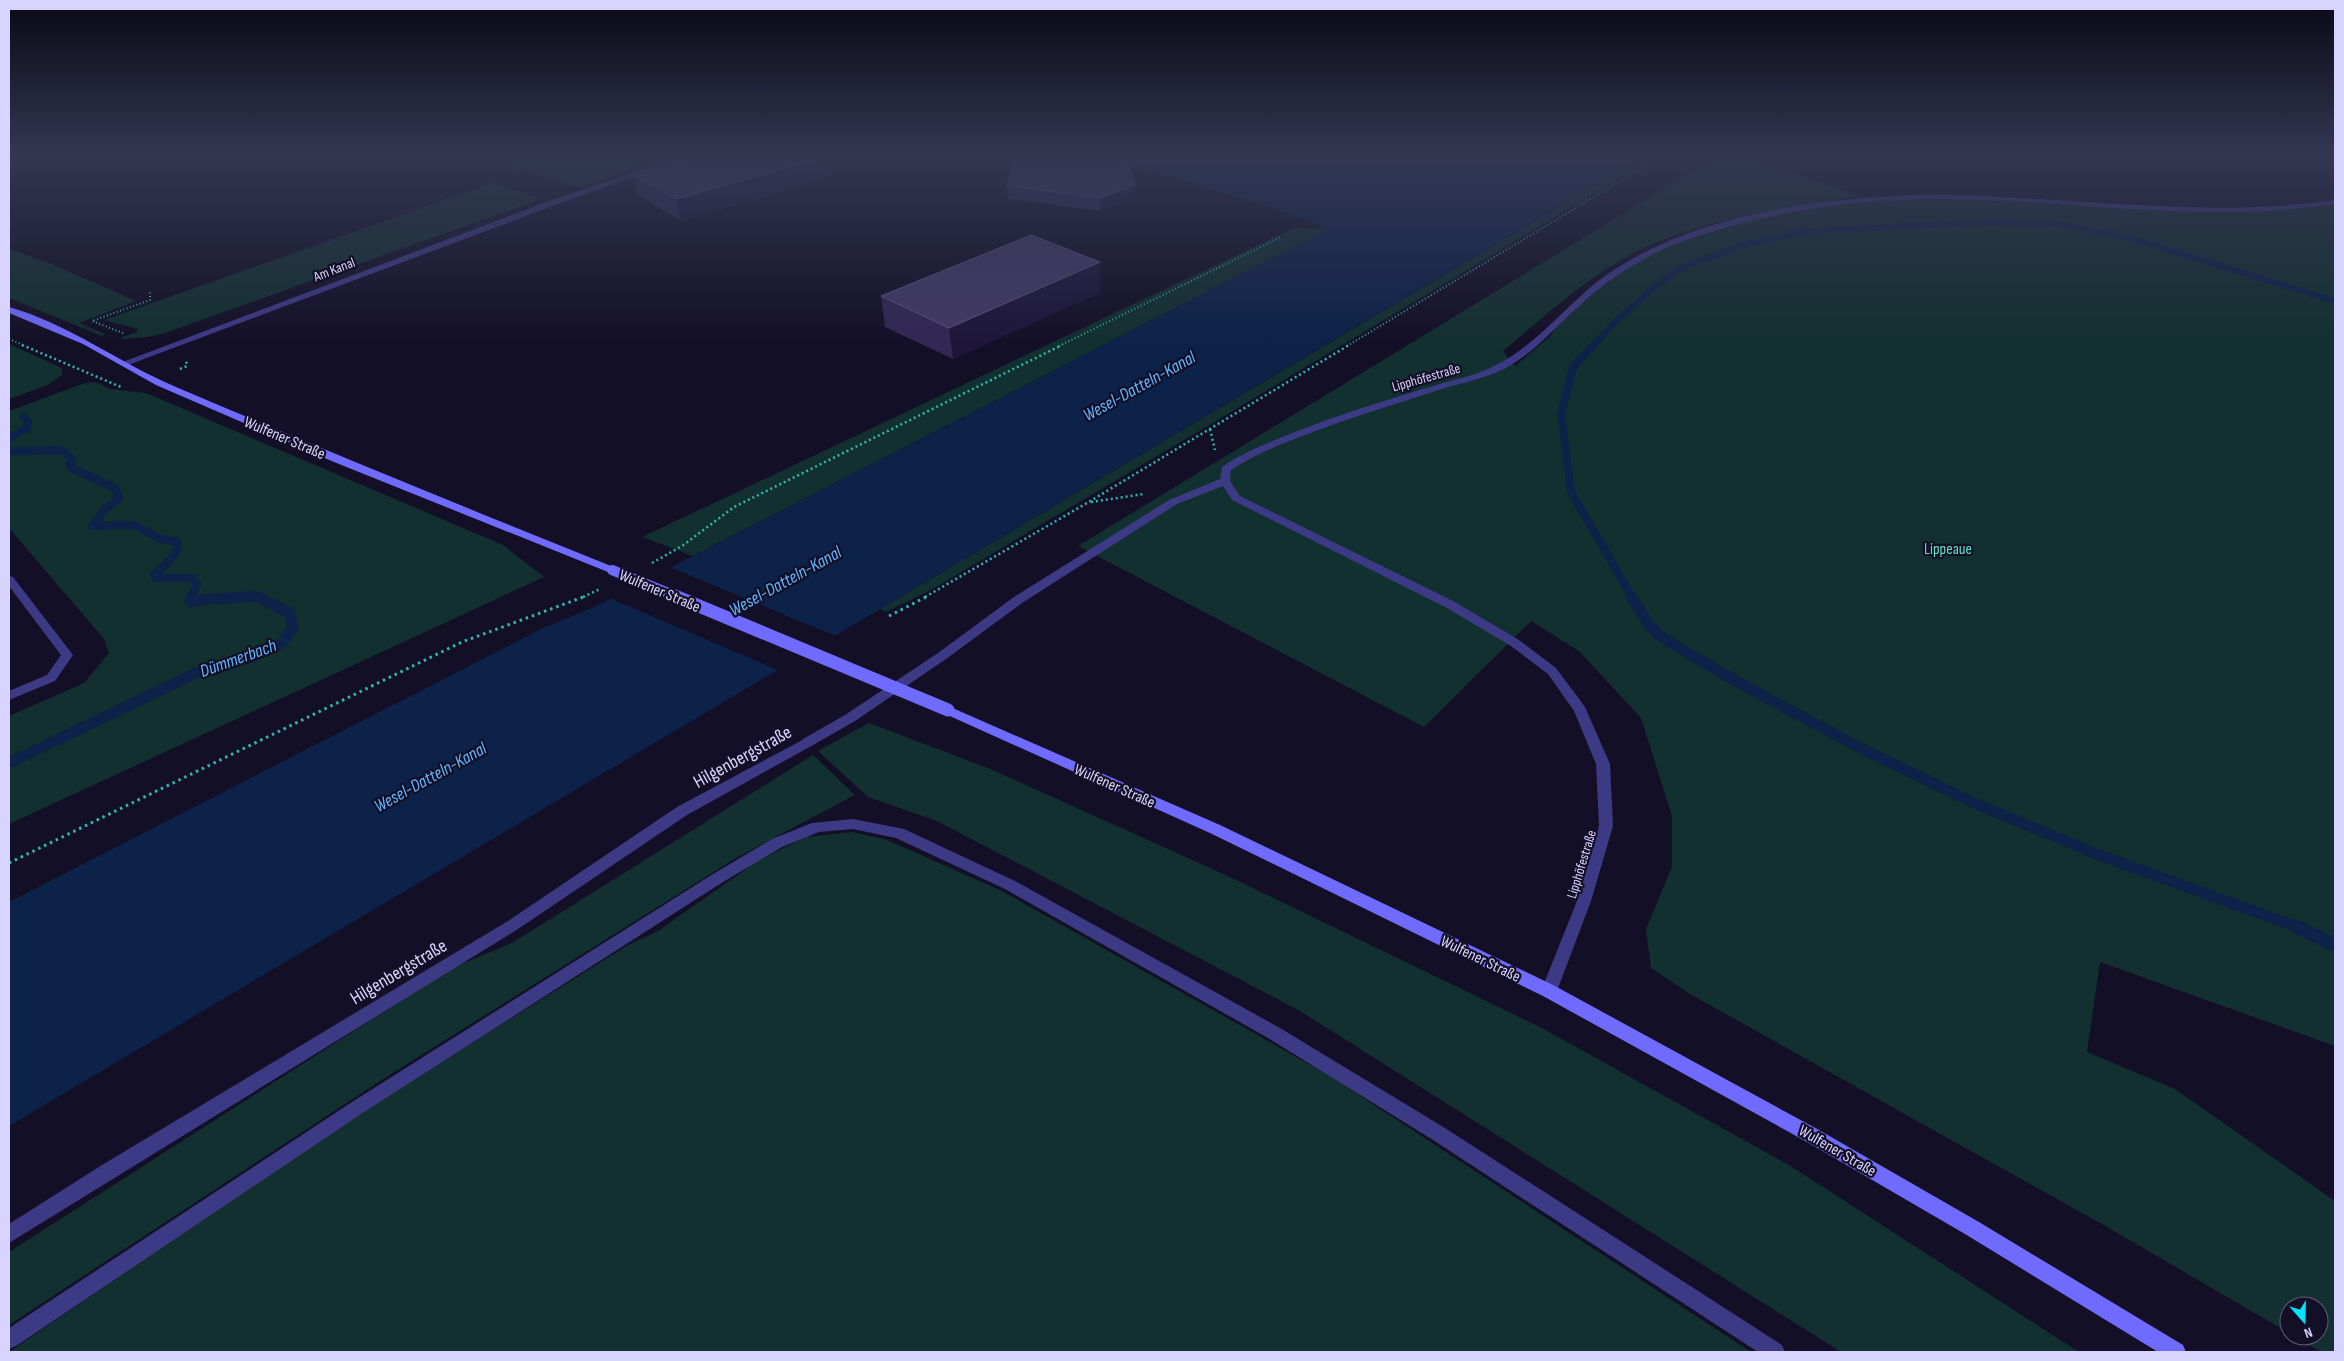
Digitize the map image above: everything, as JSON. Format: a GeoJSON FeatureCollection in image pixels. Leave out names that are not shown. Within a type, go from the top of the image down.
{"type":"FeatureCollection","features":[{"type":"Feature","properties":{"kind":"main road","name":"Wulfener Straße"},"geometry":{"type":"LineString","coordinates":[[9,310],[86,342],[159,383],[338,460],[612,570],[948,710],[1215,829],[1549,991],[1822,1141],[1972,1228],[2176,1352]]}},
{"type":"Feature","properties":{"kind":"street","name":"Am Kanal"},"geometry":{"type":"LineString","coordinates":[[125,363],[514,218]]}},
{"type":"Feature","properties":{"kind":"street","name":"Lipphöfestraße"},"geometry":{"type":"LineString","coordinates":[[1549,991],[1584,901],[1606,826],[1603,764],[1580,710],[1552,671],[1515,643],[1451,605],[1236,498],[1225,481],[1226,469],[1273,444],[1366,409],[1474,378],[1512,360],[1532,346],[1584,297],[1639,258],[1664,246],[1717,228],[1767,218]]}},
{"type":"Feature","properties":{"kind":"street","name":"Hilgenbergstraße"},"geometry":{"type":"LineString","coordinates":[[9,1234],[108,1171],[513,924],[682,811],[857,713],[1018,600],[1172,502],[1225,481]]}},
{"type":"Feature","properties":{"kind":"street"},"geometry":{"type":"LineString","coordinates":[[9,579],[66,655],[51,678],[9,696]]}},
{"type":"Feature","properties":{"kind":"street"},"geometry":{"type":"LineString","coordinates":[[9,1339],[358,1107],[727,873],[777,843],[801,833],[817,827],[852,824],[899,833],[1010,885],[1274,1033],[1447,1139],[1775,1352]]}},
{"type":"Feature","properties":{"kind":"path"},"geometry":{"type":"LineString","coordinates":[[889,616],[922,600],[1087,503],[1560,218]]}},
{"type":"Feature","properties":{"kind":"path"},"geometry":{"type":"LineString","coordinates":[[645,566],[682,546],[734,507],[788,478],[1281,237]]}},
{"type":"Feature","properties":{"kind":"path"},"geometry":{"type":"LineString","coordinates":[[123,333],[92,321],[150,300],[150,292]]}},
{"type":"Feature","properties":{"kind":"path"},"geometry":{"type":"LineString","coordinates":[[9,863],[462,642],[574,602],[600,589]]}},
{"type":"Feature","properties":{"kind":"green space"},"geometry":{"type":"Polygon","coordinates":[[[394,218],[489,218],[165,333],[148,337],[122,339],[122,337],[137,332],[138,329],[104,320],[394,218]]]}},
{"type":"Feature","properties":{"kind":"green space"},"geometry":{"type":"Polygon","coordinates":[[[1541,218],[1554,218],[931,590],[886,612],[880,609],[1541,218]]]}},
{"type":"Feature","properties":{"kind":"green space","name":"Lippeaue"},"geometry":{"type":"Polygon","coordinates":[[[1617,218],[1737,218],[1684,232],[1657,242],[1630,255],[1596,276],[1503,351],[1515,366],[1549,337],[1565,316],[1644,255],[1708,229],[1763,218],[2335,218],[2335,1046],[2100,962],[2087,1052],[2175,1089],[2335,1201],[2335,1352],[2321,1352],[2310,1346],[2329,1346],[2329,1296],[2279,1296],[2279,1327],[2107,1227],[1690,994],[1651,968],[1646,929],[1672,867],[1672,816],[1641,718],[1579,651],[1531,621],[1424,727],[1078,546],[1617,218]]]}},
{"type":"Feature","properties":{"kind":"green space"},"geometry":{"type":"Polygon","coordinates":[[[1294,228],[1329,229],[693,556],[642,537],[1294,228]]]}},
{"type":"Feature","properties":{"kind":"green space"},"geometry":{"type":"Polygon","coordinates":[[[9,249],[49,263],[136,301],[79,323],[105,334],[102,336],[9,298],[9,249]]]}},
{"type":"Feature","properties":{"kind":"green space"},"geometry":{"type":"Polygon","coordinates":[[[9,344],[62,368],[62,375],[48,385],[9,399],[9,344]]]}},
{"type":"Feature","properties":{"kind":"green space"},"geometry":{"type":"Polygon","coordinates":[[[96,382],[110,389],[146,393],[503,545],[544,577],[9,824],[9,716],[84,683],[109,653],[104,639],[9,528],[9,411],[85,383],[96,382]]]}},
{"type":"Feature","properties":{"kind":"green space"},"geometry":{"type":"Polygon","coordinates":[[[869,723],[988,768],[1230,877],[1542,1028],[1789,1165],[2079,1352],[1841,1352],[1300,1011],[937,821],[868,797],[818,751],[869,723]]]}},
{"type":"Feature","properties":{"kind":"green space"},"geometry":{"type":"Polygon","coordinates":[[[813,755],[855,795],[736,858],[380,1081],[9,1325],[9,1252],[454,967],[512,943],[813,755]]]}},
{"type":"Feature","properties":{"kind":"green space"},"geometry":{"type":"Polygon","coordinates":[[[852,832],[885,839],[1002,891],[1330,1076],[1751,1352],[9,1352],[341,1125],[628,945],[658,931],[759,860],[806,837],[852,832]]]}},
{"type":"Feature","properties":{"kind":"water","name":"Wesel-Datteln-Kanal"},"geometry":{"type":"Polygon","coordinates":[[[1299,218],[1540,218],[9,1126],[9,902],[543,628],[592,608],[1328,229],[1299,218]]]}},
{"type":"Feature","properties":{"kind":"pier"},"geometry":{"type":"Polygon","coordinates":[[[667,566],[838,637],[780,671],[607,597],[667,566]]]}},
{"type":"Feature","properties":{"kind":"building"},"geometry":{"type":"Polygon","coordinates":[[[1031,235],[1100,262],[949,328],[881,296],[1031,235]]]}},
{"type":"Feature","properties":{"kind":"waterway"},"geometry":{"type":"LineString","coordinates":[[1593,346],[1615,322],[1658,284],[1683,267],[1742,245],[1810,231],[1988,222],[2060,224],[2129,238],[2335,301]]}},
{"type":"Feature","properties":{"kind":"waterway"},"geometry":{"type":"LineString","coordinates":[[1594,345],[1573,367],[1561,414],[1571,492],[1632,597]]}},
{"type":"Feature","properties":{"kind":"waterway","name":"Dümmerbach"},"geometry":{"type":"LineString","coordinates":[[9,438],[27,428],[28,422],[24,417]]}},
{"type":"Feature","properties":{"kind":"waterway","name":"Dümmerbach"},"geometry":{"type":"LineString","coordinates":[[9,451],[60,450],[72,458],[69,465],[71,468],[115,488],[119,498],[104,510],[92,526],[134,525],[161,539],[177,542],[176,552],[154,575],[156,578],[192,578],[197,584],[191,597]]}},
{"type":"Feature","properties":{"kind":"waterway","name":"Dümmerbach"},"geometry":{"type":"LineString","coordinates":[[192,596],[190,601],[241,597]]}},
{"type":"Feature","properties":{"kind":"waterway","name":"Dümmerbach"},"geometry":{"type":"LineString","coordinates":[[241,597],[254,596]]}},
{"type":"Feature","properties":{"kind":"waterway"},"geometry":{"type":"LineString","coordinates":[[1631,596],[1649,625],[1663,638],[1725,675],[1862,749],[1974,803],[2099,855],[2300,928]]}},
{"type":"Feature","properties":{"kind":"waterway","name":"Dümmerbach"},"geometry":{"type":"LineString","coordinates":[[237,597],[241,597]]}},
{"type":"Feature","properties":{"kind":"waterway","name":"Dümmerbach"},"geometry":{"type":"LineString","coordinates":[[241,597],[258,597]]}},
{"type":"Feature","properties":{"kind":"waterway","name":"Dümmerbach"},"geometry":{"type":"LineString","coordinates":[[9,763],[196,673],[247,659],[281,644],[293,628],[290,613],[258,597]]}},
{"type":"Feature","properties":{"kind":"waterway"},"geometry":{"type":"LineString","coordinates":[[2297,927],[2335,945]]}}]}
